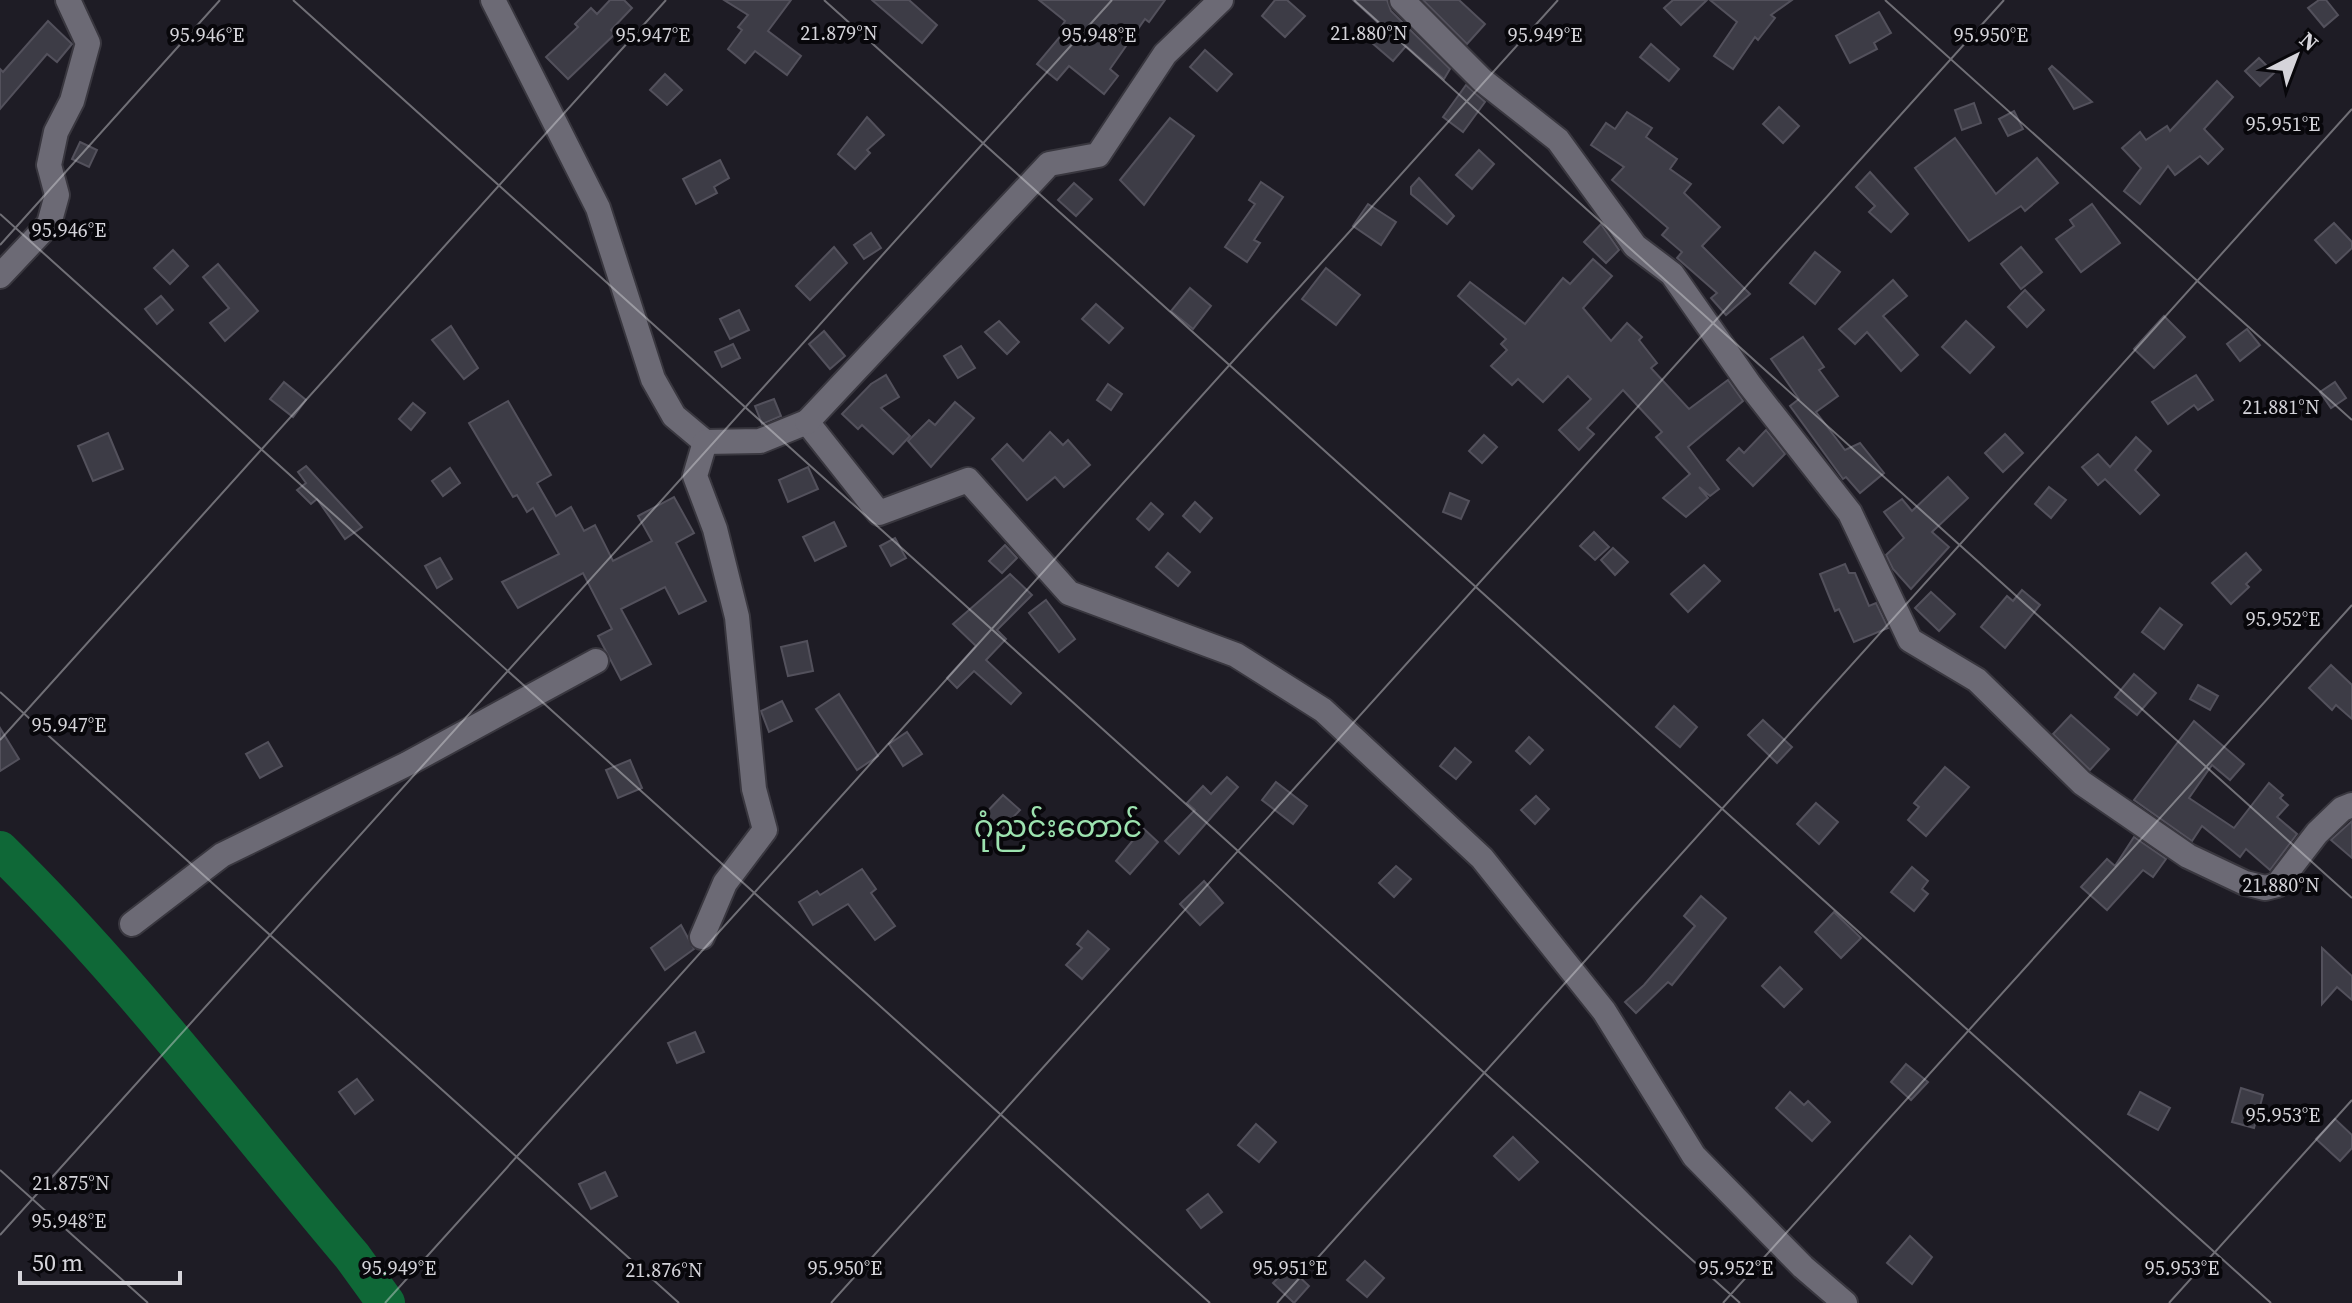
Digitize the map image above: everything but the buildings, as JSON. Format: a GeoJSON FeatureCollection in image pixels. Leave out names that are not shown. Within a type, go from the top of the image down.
{"type":"FeatureCollection","features":[{"type":"Feature","properties":{"kind":"street"},"geometry":{"type":"LineString","coordinates":[[0,276],[49,224],[57,195],[49,165],[56,132],[72,101],[88,43],[68,0]]}},
{"type":"Feature","properties":{"kind":"street"},"geometry":{"type":"LineString","coordinates":[[493,0],[598,208],[653,379],[674,416],[705,442],[760,441],[807,422],[1049,164],[1098,155],[1165,54],[1221,0]]}},
{"type":"Feature","properties":{"kind":"street"},"geometry":{"type":"LineString","coordinates":[[1402,0],[1482,80],[1558,140],[1635,246],[1672,274],[1749,384],[1850,513],[1910,640],[1977,680],[2082,783],[2188,856],[2245,883],[2265,888],[2277,885],[2317,833],[2342,809],[2352,805]]}},
{"type":"Feature","properties":{"kind":"street"},"geometry":{"type":"LineString","coordinates":[[807,422],[879,513],[968,480],[1069,593],[1236,655],[1323,710],[1482,858],[1604,1011],[1694,1156],[1803,1267],[1845,1303]]}},
{"type":"Feature","properties":{"kind":"street"},"geometry":{"type":"LineString","coordinates":[[702,937],[725,883],[765,830],[754,789],[737,617],[715,529],[695,476],[705,442]]}},
{"type":"Feature","properties":{"kind":"street"},"geometry":{"type":"LineString","coordinates":[[132,924],[222,855],[407,764],[596,661]]}},
{"type":"Feature","properties":{"kind":"waterway"},"geometry":{"type":"LineString","coordinates":[[0,850],[93,947],[181,1049],[352,1256],[386,1303]]}},
{"type":"Feature","properties":{"kind":"district","name":"ဂုံညင်းတောင်"},"geometry":{"type":"Point","coordinates":[1058,827]}}]}
